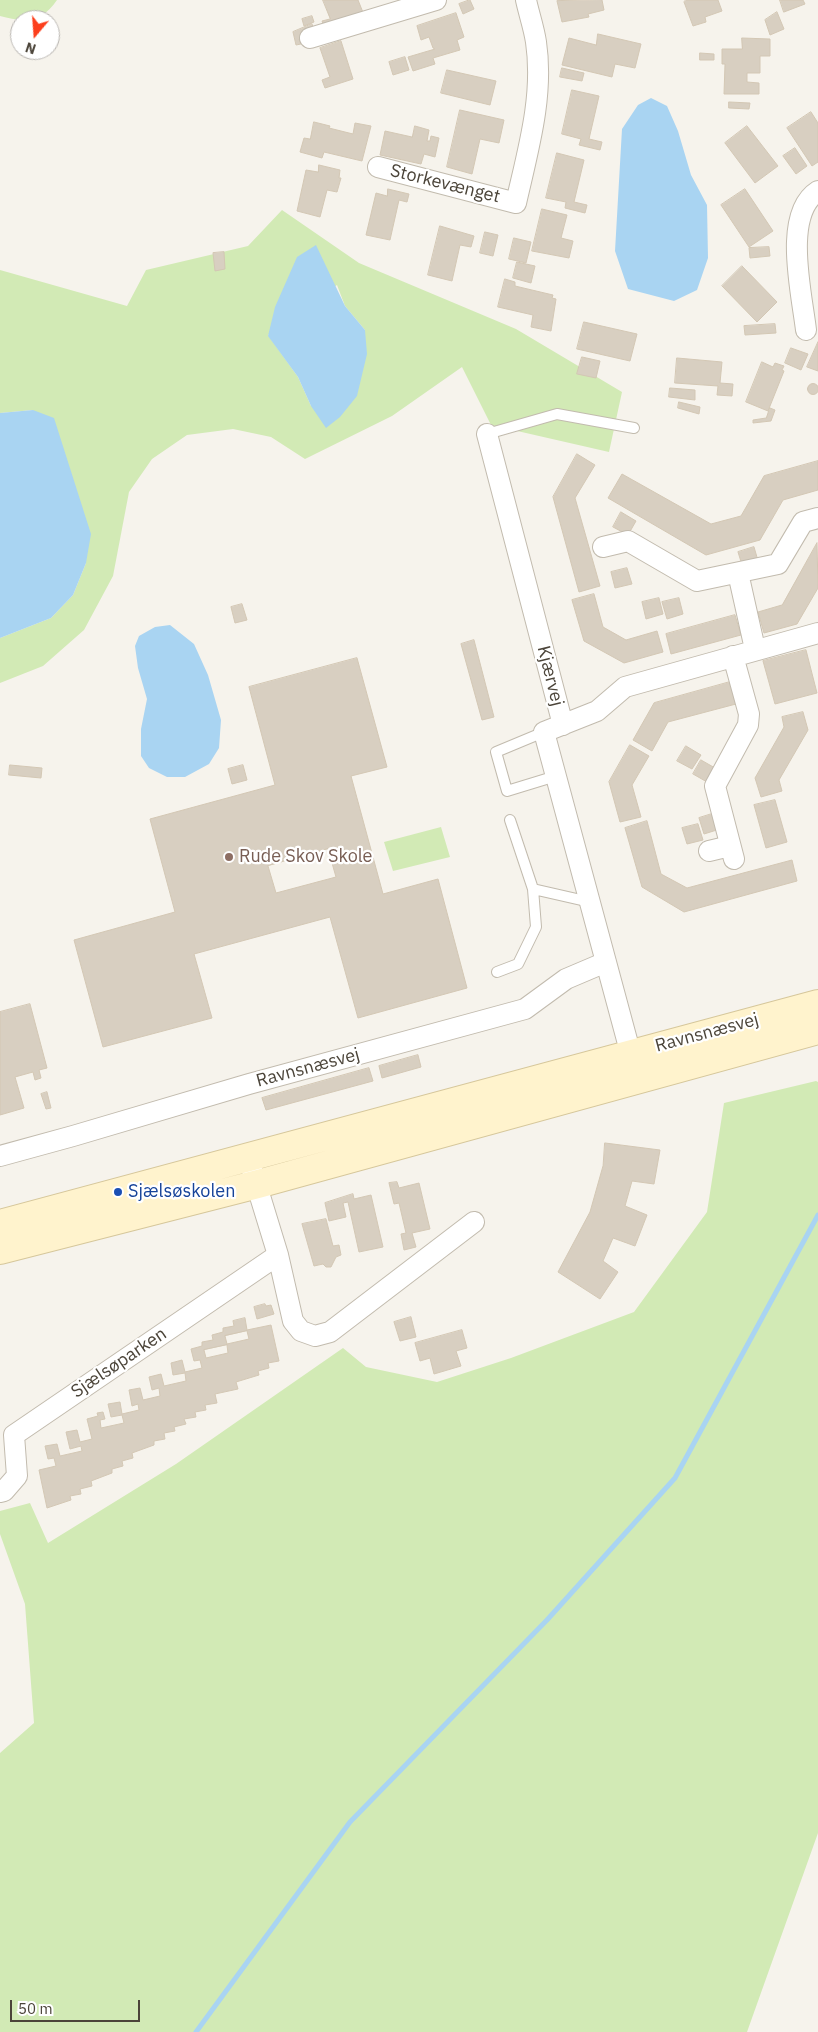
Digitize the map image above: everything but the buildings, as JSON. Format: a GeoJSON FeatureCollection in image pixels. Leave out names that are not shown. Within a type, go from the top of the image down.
{"type":"FeatureCollection","features":[{"type":"Feature","properties":{"kind":"main road","name":"Ravnsnæsvej"},"geometry":{"type":"LineString","coordinates":[[0,1224],[818,1004]]}},
{"type":"Feature","properties":{"kind":"main road","name":"Ravnsnæsvej"},"geometry":{"type":"LineString","coordinates":[[0,1250],[258,1184],[818,1030]]}},
{"type":"Feature","properties":{"kind":"street"},"geometry":{"type":"LineString","coordinates":[[310,38],[436,0]]}},
{"type":"Feature","properties":{"kind":"street","name":"Storkevænget"},"geometry":{"type":"LineString","coordinates":[[378,167],[516,203],[535,120],[538,80],[536,42],[526,0]]}},
{"type":"Feature","properties":{"kind":"street"},"geometry":{"type":"LineString","coordinates":[[806,330],[796,235],[801,212],[813,194],[818,191]]}},
{"type":"Feature","properties":{"kind":"street","name":"Kjærvej"},"geometry":{"type":"LineString","coordinates":[[488,434],[563,725],[544,732],[638,1081]]}},
{"type":"Feature","properties":{"kind":"street"},"geometry":{"type":"LineString","coordinates":[[603,547],[628,541],[697,581],[778,564],[803,522],[818,518]]}},
{"type":"Feature","properties":{"kind":"street"},"geometry":{"type":"LineString","coordinates":[[738,573],[756,650]]}},
{"type":"Feature","properties":{"kind":"street"},"geometry":{"type":"LineString","coordinates":[[563,725],[597,711],[624,687],[818,633]]}},
{"type":"Feature","properties":{"kind":"street"},"geometry":{"type":"LineString","coordinates":[[709,851],[732,853],[715,786],[748,725],[749,714],[733,656]]}},
{"type":"Feature","properties":{"kind":"street","name":"Ravnsnæsvej"},"geometry":{"type":"LineString","coordinates":[[0,1156],[249,1084],[525,1009],[566,979],[606,962]]}},
{"type":"Feature","properties":{"kind":"street"},"geometry":{"type":"LineString","coordinates":[[248,1157],[258,1184],[278,1255],[293,1321],[301,1331],[315,1336],[330,1332],[474,1222]]}},
{"type":"Feature","properties":{"kind":"street","name":"Sjælsøparken"},"geometry":{"type":"LineString","coordinates":[[0,1492],[4,1491],[17,1476],[14,1435],[278,1255]]}},
{"type":"Feature","properties":{"kind":"lane","name":"Kjærvej"},"geometry":{"type":"LineString","coordinates":[[488,434],[557,414],[634,428]]}},
{"type":"Feature","properties":{"kind":"lane"},"geometry":{"type":"LineString","coordinates":[[544,732],[496,752],[507,790],[556,776]]}},
{"type":"Feature","properties":{"kind":"lane"},"geometry":{"type":"LineString","coordinates":[[497,972],[518,964],[536,927],[533,889],[510,820]]}},
{"type":"Feature","properties":{"kind":"lane"},"geometry":{"type":"LineString","coordinates":[[533,889],[591,902]]}},
{"type":"Feature","properties":{"kind":"green space"},"geometry":{"type":"Polygon","coordinates":[[[0,0],[57,0],[49,10],[10,10],[10,18],[0,16],[0,0]]]}},
{"type":"Feature","properties":{"kind":"green space"},"geometry":{"type":"Polygon","coordinates":[[[282,210],[359,263],[516,329],[622,392],[609,452],[491,425],[462,367],[392,416],[305,459],[271,437],[233,429],[187,435],[152,459],[129,492],[113,576],[84,630],[43,666],[0,683],[0,638],[51,618],[73,595],[86,563],[33,410],[0,413],[0,270],[127,306],[146,270],[248,246],[282,210]],[[337,285],[268,335],[298,377],[311,406],[365,330],[345,306],[337,285]]]}},
{"type":"Feature","properties":{"kind":"green space"},"geometry":{"type":"Polygon","coordinates":[[[441,827],[450,857],[393,871],[384,842],[441,827]]]}},
{"type":"Feature","properties":{"kind":"green space"},"geometry":{"type":"Polygon","coordinates":[[[818,1082],[818,1833],[747,2032],[0,2032],[0,1753],[34,1723],[25,1604],[0,1534],[0,1511],[30,1503],[48,1543],[176,1464],[343,1348],[366,1367],[437,1382],[511,1358],[634,1312],[707,1212],[724,1103],[818,1082]]]}},
{"type":"Feature","properties":{"kind":"water"},"geometry":{"type":"Polygon","coordinates":[[[651,98],[667,106],[678,131],[691,175],[707,205],[708,258],[697,290],[674,301],[628,289],[615,251],[622,129],[638,105],[651,98]]]}},
{"type":"Feature","properties":{"kind":"water"},"geometry":{"type":"Polygon","coordinates":[[[316,245],[345,306],[365,330],[367,354],[357,396],[340,417],[326,428],[311,406],[298,377],[268,336],[275,307],[297,257],[316,245]]]}},
{"type":"Feature","properties":{"kind":"water"},"geometry":{"type":"Polygon","coordinates":[[[33,410],[54,418],[91,534],[86,563],[73,595],[51,618],[0,638],[0,413],[33,410]]]}},
{"type":"Feature","properties":{"kind":"water"},"geometry":{"type":"Polygon","coordinates":[[[170,625],[194,644],[208,675],[221,720],[219,748],[209,764],[185,777],[167,777],[149,768],[141,756],[141,729],[147,699],[138,668],[135,646],[139,636],[155,627],[170,625]]]}},
{"type":"Feature","properties":{"kind":"waterway"},"geometry":{"type":"LineString","coordinates":[[196,2032],[350,1822],[547,1620],[675,1478],[818,1215]]}},
{"type":"Feature","properties":{"kind":"place","name":"Rude Skov Skole"},"geometry":{"type":"Point","coordinates":[229,857]}},
{"type":"Feature","properties":{"kind":"place","name":"Sjælsøskolen"},"geometry":{"type":"Point","coordinates":[118,1192]}}]}
